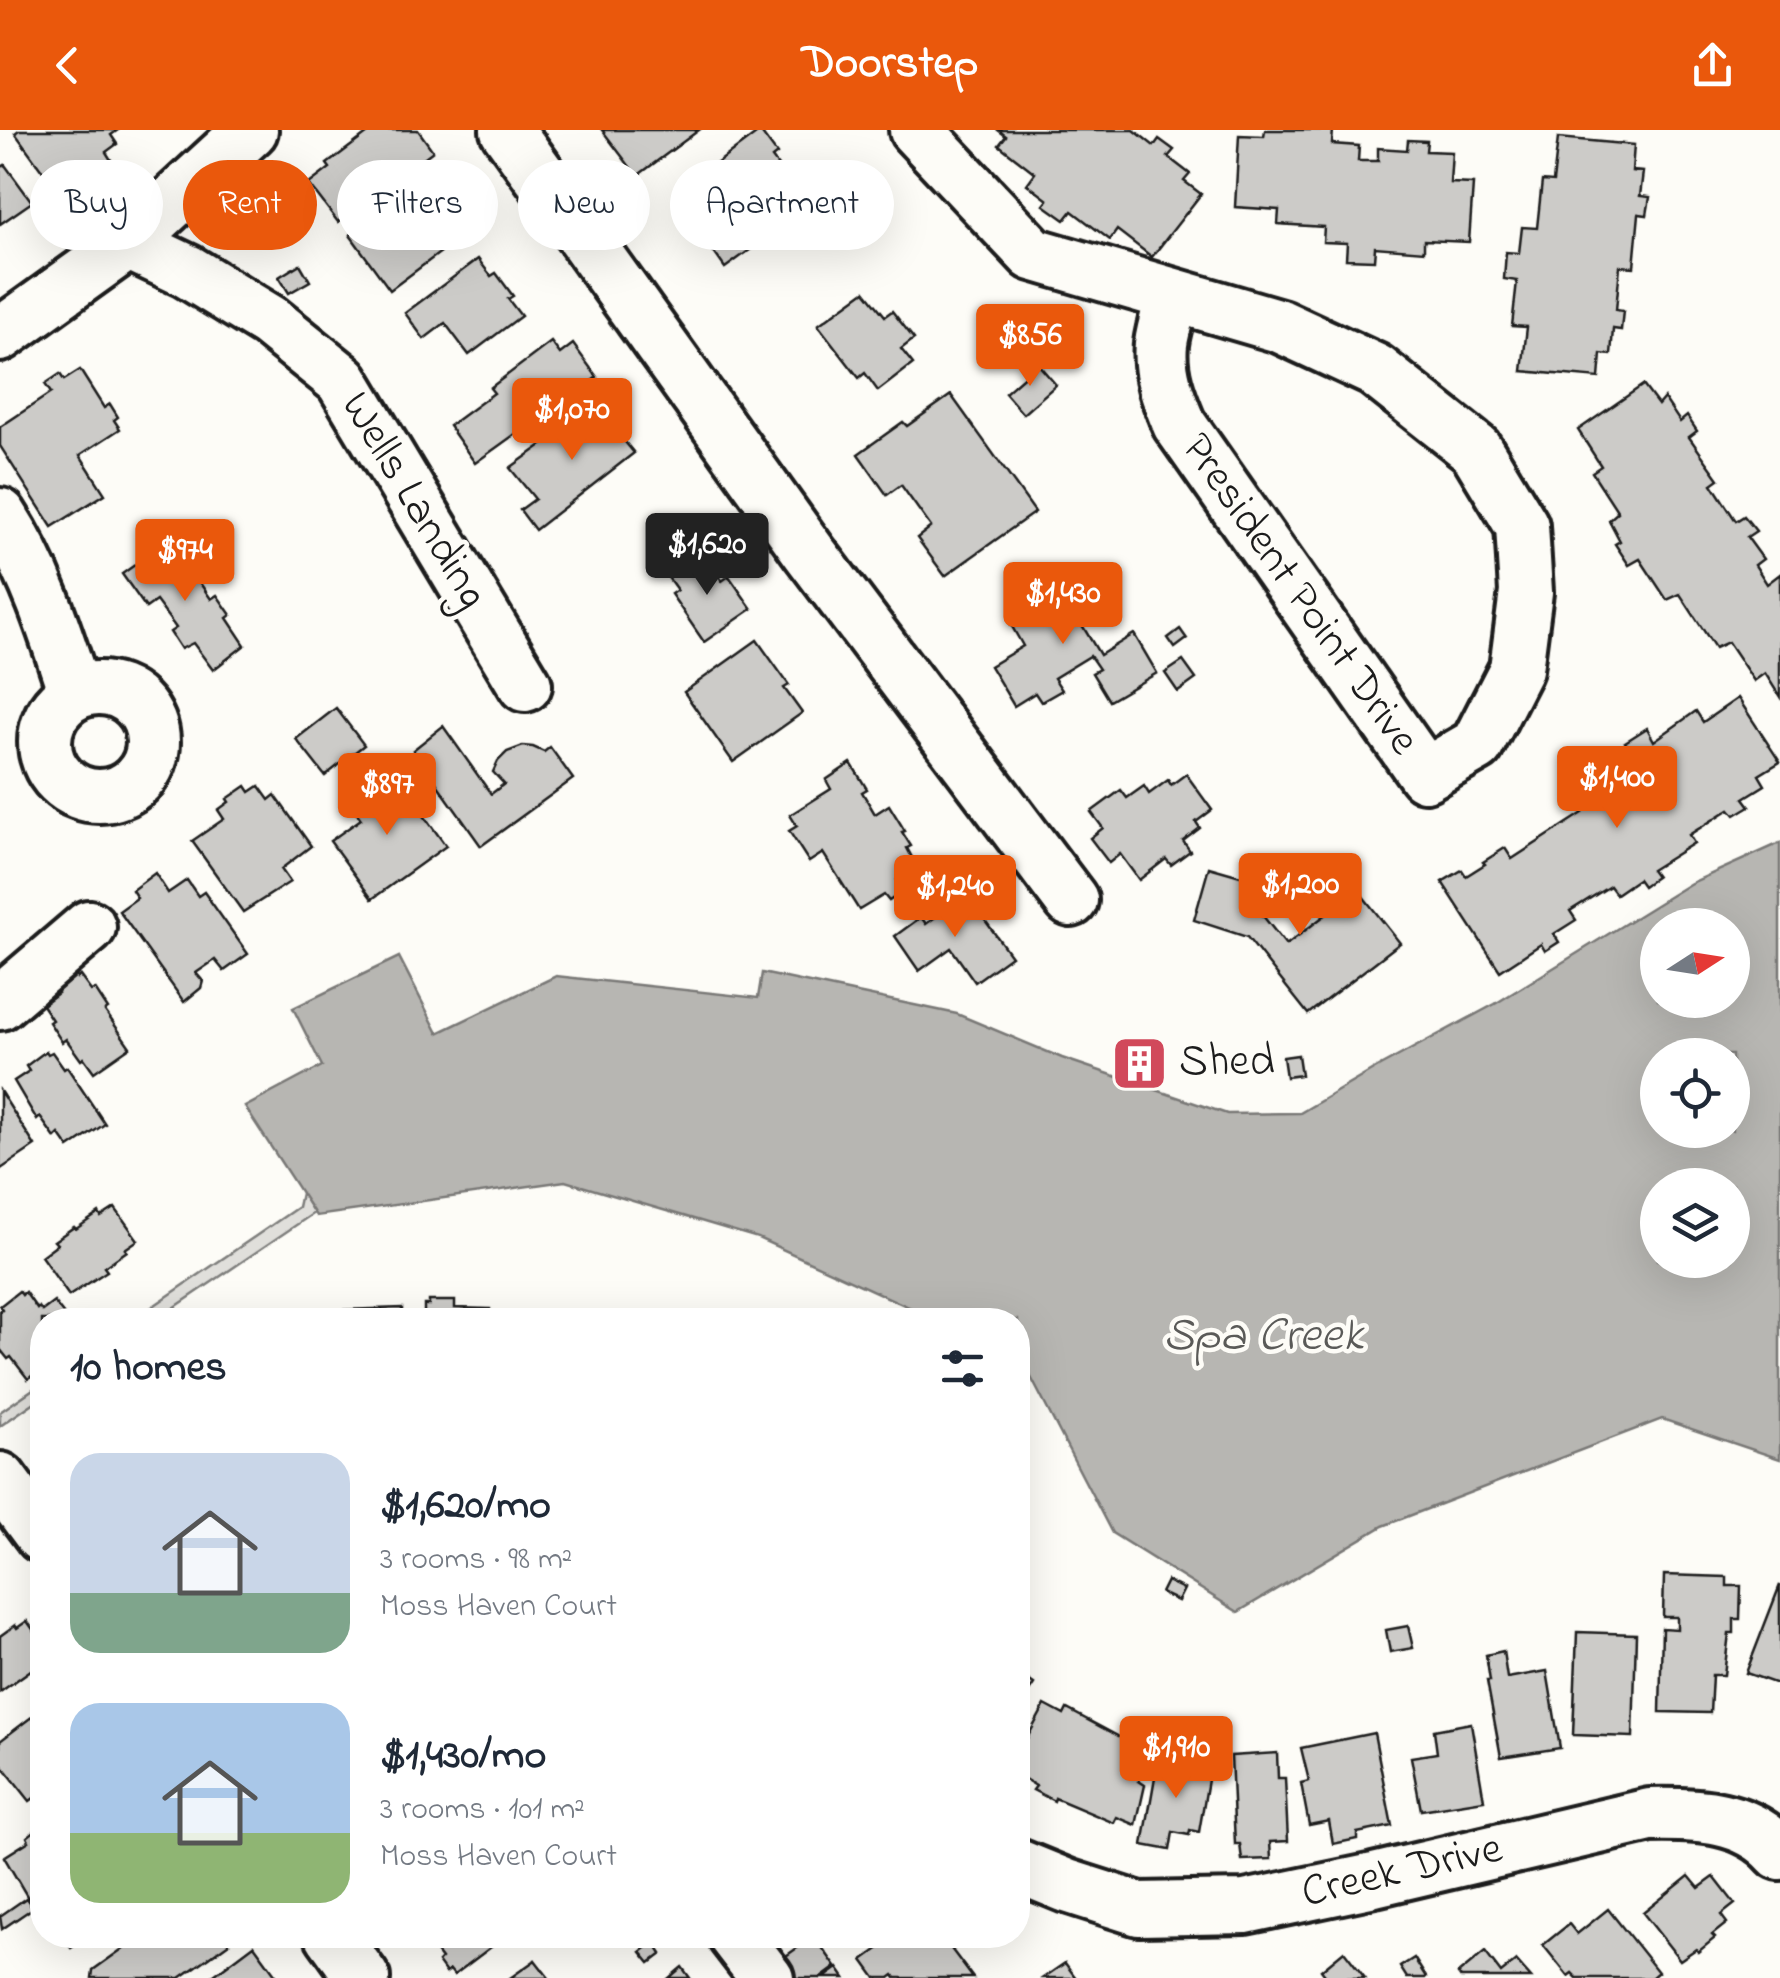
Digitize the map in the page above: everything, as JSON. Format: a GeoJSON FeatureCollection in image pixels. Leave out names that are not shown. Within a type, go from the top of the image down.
{"type":"FeatureCollection","features":[{"type":"Feature","properties":{"kind":"street"},"geometry":{"type":"LineString","coordinates":[[507,130],[809,552],[1071,900]]}},
{"type":"Feature","properties":{"kind":"street","name":"President Point Drive"},"geometry":{"type":"LineString","coordinates":[[916,130],[1034,254],[1280,326],[1375,370],[1476,450],[1522,526],[1526,592],[1516,669],[1477,744],[1425,775],[1179,424],[1164,388],[1161,345],[1173,295]]}},
{"type":"Feature","properties":{"kind":"street"},"geometry":{"type":"LineString","coordinates":[[163,206],[228,138]]}},
{"type":"Feature","properties":{"kind":"street"},"geometry":{"type":"LineString","coordinates":[[0,336],[117,250]]}},
{"type":"Feature","properties":{"kind":"street","name":"Wells Landing"},"geometry":{"type":"LineString","coordinates":[[144,250],[269,321],[342,380],[524,685]]}},
{"type":"Feature","properties":{"kind":"street"},"geometry":{"type":"LineString","coordinates":[[0,515],[46,604],[75,693]]}},
{"type":"Feature","properties":{"kind":"street"},"geometry":{"type":"LineString","coordinates":[[0,1002],[89,927]]}},
{"type":"Feature","properties":{"kind":"street","name":"Creek Drive"},"geometry":{"type":"LineString","coordinates":[[1030,1871],[1139,1910],[1244,1907],[1650,1815],[1696,1814],[1732,1821],[1770,1842],[1780,1853]]}},
{"type":"Feature","properties":{"kind":"street"},"geometry":{"type":"LineString","coordinates":[[341,1948],[363,1978]]}},
{"type":"Feature","properties":{"kind":"street"},"geometry":{"type":"LineString","coordinates":[[744,1948],[767,1978]]}},
{"type":"Feature","properties":{"kind":"shaded area"},"geometry":{"type":"Polygon","coordinates":[[[304,1179],[306,1200],[314,1213],[174,1308],[151,1308],[298,1207],[304,1179]]]}},
{"type":"Feature","properties":{"kind":"shaded area"},"geometry":{"type":"Polygon","coordinates":[[[30,1391],[30,1405],[0,1426],[0,1412],[30,1391]]]}},
{"type":"Feature","properties":{"kind":"water","name":"Spa Creek"},"geometry":{"type":"Polygon","coordinates":[[[1780,843],[1780,1459],[1662,1419],[1383,1526],[1238,1612],[1112,1533],[1030,1375],[1030,1308],[911,1308],[758,1238],[565,1181],[316,1216],[245,1107],[322,1066],[293,1008],[399,957],[438,1033],[556,976],[758,998],[762,973],[957,1014],[1062,1058],[1227,1114],[1300,1113],[1495,1004],[1640,914],[1640,1018],[1750,1018],[1750,908],[1651,908],[1691,883],[1780,843]]]}},
{"type":"Feature","properties":{"kind":"building"},"geometry":{"type":"Polygon","coordinates":[[[118,130],[111,135],[117,144],[106,152],[111,160],[35,160],[15,133],[118,130]]]}},
{"type":"Feature","properties":{"kind":"building"},"geometry":{"type":"Polygon","coordinates":[[[372,130],[418,130],[433,151],[421,160],[337,160],[337,221],[317,194],[317,178],[330,168],[327,164],[372,130]]]}},
{"type":"Feature","properties":{"kind":"building"},"geometry":{"type":"Polygon","coordinates":[[[602,130],[699,130],[650,166],[650,160],[625,160],[602,130]]]}},
{"type":"Feature","properties":{"kind":"building"},"geometry":{"type":"Polygon","coordinates":[[[998,130],[1134,130],[1154,146],[1159,139],[1174,150],[1168,157],[1190,174],[1184,181],[1201,194],[1152,257],[1117,230],[1110,240],[1072,211],[1065,220],[1044,205],[1048,200],[1027,184],[1035,173],[999,145],[1006,136],[998,130]]]}},
{"type":"Feature","properties":{"kind":"building"},"geometry":{"type":"Polygon","coordinates":[[[1265,130],[1333,130],[1332,144],[1359,146],[1358,161],[1378,161],[1378,148],[1407,150],[1408,140],[1427,141],[1426,151],[1452,152],[1450,183],[1473,184],[1469,242],[1424,240],[1424,251],[1375,247],[1374,260],[1346,259],[1347,243],[1323,242],[1324,227],[1278,224],[1279,210],[1235,207],[1239,135],[1264,136],[1265,130]]]}},
{"type":"Feature","properties":{"kind":"building"},"geometry":{"type":"Polygon","coordinates":[[[760,131],[777,154],[774,160],[721,160],[760,131]]]}},
{"type":"Feature","properties":{"kind":"building"},"geometry":{"type":"Polygon","coordinates":[[[1558,138],[1634,145],[1632,171],[1643,172],[1640,196],[1650,197],[1647,215],[1639,214],[1634,267],[1620,266],[1616,310],[1623,311],[1621,330],[1613,329],[1611,355],[1601,354],[1599,378],[1522,371],[1527,327],[1512,326],[1517,281],[1504,279],[1506,252],[1519,253],[1522,227],[1537,228],[1542,181],[1553,182],[1558,138]]]}},
{"type":"Feature","properties":{"kind":"building"},"geometry":{"type":"Polygon","coordinates":[[[5,165],[30,203],[0,224],[0,168],[5,165]]]}},
{"type":"Feature","properties":{"kind":"building"},"geometry":{"type":"Polygon","coordinates":[[[361,250],[444,250],[390,290],[361,250]]]}},
{"type":"Feature","properties":{"kind":"building"},"geometry":{"type":"Polygon","coordinates":[[[712,250],[750,250],[725,268],[712,250]]]}},
{"type":"Feature","properties":{"kind":"building"},"geometry":{"type":"Polygon","coordinates":[[[478,259],[491,276],[496,273],[513,296],[508,299],[521,316],[469,355],[445,323],[424,339],[405,313],[478,259]]]}},
{"type":"Feature","properties":{"kind":"building"},"geometry":{"type":"Polygon","coordinates":[[[300,264],[310,281],[289,293],[279,277],[300,264]]]}},
{"type":"Feature","properties":{"kind":"building"},"geometry":{"type":"Polygon","coordinates":[[[865,291],[885,316],[892,311],[914,339],[901,349],[913,364],[878,391],[865,373],[859,378],[818,325],[865,291]]]}},
{"type":"Feature","properties":{"kind":"building"},"geometry":{"type":"Polygon","coordinates":[[[551,342],[560,354],[573,344],[597,377],[524,434],[521,430],[475,463],[449,426],[494,393],[490,388],[551,342]]]}},
{"type":"Feature","properties":{"kind":"building"},"geometry":{"type":"Polygon","coordinates":[[[1038,364],[1056,385],[1023,414],[1005,393],[1038,364]]]}},
{"type":"Feature","properties":{"kind":"building"},"geometry":{"type":"Polygon","coordinates":[[[80,370],[104,408],[110,404],[120,429],[80,455],[105,494],[52,527],[0,446],[0,427],[51,393],[45,384],[60,374],[64,380],[80,370]]]}},
{"type":"Feature","properties":{"kind":"building"},"geometry":{"type":"Polygon","coordinates":[[[1643,385],[1658,405],[1664,398],[1680,422],[1687,416],[1697,431],[1689,437],[1719,479],[1712,484],[1736,521],[1744,516],[1756,531],[1747,537],[1763,559],[1755,565],[1767,584],[1780,574],[1780,697],[1765,673],[1754,681],[1728,642],[1715,648],[1680,594],[1667,600],[1640,559],[1629,565],[1615,544],[1620,541],[1609,520],[1618,512],[1592,472],[1601,466],[1578,430],[1643,385]]]}},
{"type":"Feature","properties":{"kind":"building"},"geometry":{"type":"Polygon","coordinates":[[[951,395],[1035,512],[945,576],[917,538],[931,527],[901,485],[887,495],[858,454],[951,395]]]}},
{"type":"Feature","properties":{"kind":"building"},"geometry":{"type":"Polygon","coordinates":[[[608,401],[625,423],[616,431],[634,453],[535,530],[520,510],[535,499],[510,468],[608,401]]]}},
{"type":"Feature","properties":{"kind":"building"},"geometry":{"type":"Polygon","coordinates":[[[170,540],[211,599],[217,595],[245,645],[213,670],[193,643],[181,649],[170,632],[176,628],[156,601],[146,608],[122,574],[170,540]]]}},
{"type":"Feature","properties":{"kind":"building"},"geometry":{"type":"Polygon","coordinates":[[[697,557],[707,571],[713,566],[722,581],[729,576],[752,609],[704,642],[671,594],[677,590],[667,576],[697,557]]]}},
{"type":"Feature","properties":{"kind":"building"},"geometry":{"type":"Polygon","coordinates":[[[1062,570],[1080,599],[1070,605],[1100,655],[1134,634],[1157,673],[1109,701],[1092,673],[1099,669],[1090,656],[1054,678],[1062,690],[1041,702],[1035,693],[1014,706],[990,666],[1023,646],[1010,623],[1030,612],[1014,584],[1031,574],[1038,585],[1062,570]]]}},
{"type":"Feature","properties":{"kind":"building"},"geometry":{"type":"Polygon","coordinates":[[[1180,629],[1187,639],[1175,648],[1168,638],[1180,629]]]}},
{"type":"Feature","properties":{"kind":"building"},"geometry":{"type":"Polygon","coordinates":[[[757,640],[789,685],[784,688],[802,713],[733,762],[684,692],[757,640]]]}},
{"type":"Feature","properties":{"kind":"building"},"geometry":{"type":"Polygon","coordinates":[[[1183,661],[1196,679],[1178,692],[1165,673],[1183,661]]]}},
{"type":"Feature","properties":{"kind":"building"},"geometry":{"type":"Polygon","coordinates":[[[1738,698],[1780,762],[1759,775],[1765,785],[1744,798],[1750,806],[1735,815],[1730,809],[1689,835],[1694,843],[1651,870],[1656,877],[1643,886],[1638,879],[1616,894],[1610,886],[1570,911],[1576,920],[1554,934],[1559,942],[1545,951],[1541,944],[1500,971],[1442,882],[1462,870],[1466,876],[1505,848],[1512,859],[1583,813],[1575,801],[1615,776],[1607,763],[1630,749],[1625,742],[1647,728],[1654,741],[1696,711],[1703,722],[1738,698]]]}},
{"type":"Feature","properties":{"kind":"building"},"geometry":{"type":"Polygon","coordinates":[[[336,708],[364,745],[325,776],[296,739],[336,708]]]}},
{"type":"Feature","properties":{"kind":"building"},"geometry":{"type":"Polygon","coordinates":[[[443,726],[491,794],[504,784],[493,772],[498,761],[507,752],[523,746],[544,752],[550,747],[573,779],[481,846],[413,750],[443,726]]]}},
{"type":"Feature","properties":{"kind":"building"},"geometry":{"type":"Polygon","coordinates":[[[851,763],[867,789],[862,792],[875,814],[889,805],[905,831],[902,832],[911,846],[907,848],[917,867],[897,880],[904,891],[889,901],[884,895],[859,910],[823,853],[809,862],[789,831],[797,826],[790,815],[831,789],[826,780],[851,763]]]}},
{"type":"Feature","properties":{"kind":"building"},"geometry":{"type":"Polygon","coordinates":[[[394,774],[446,846],[372,899],[330,841],[361,819],[351,805],[394,774]]]}},
{"type":"Feature","properties":{"kind":"building"},"geometry":{"type":"Polygon","coordinates":[[[1186,774],[1212,810],[1196,822],[1200,828],[1183,841],[1190,851],[1171,865],[1166,859],[1139,880],[1120,854],[1109,863],[1090,838],[1103,828],[1091,812],[1121,790],[1127,798],[1144,786],[1149,794],[1168,780],[1171,785],[1186,774]]]}},
{"type":"Feature","properties":{"kind":"building"},"geometry":{"type":"Polygon","coordinates":[[[246,786],[250,792],[259,786],[269,800],[275,795],[311,846],[281,869],[290,882],[243,912],[192,841],[224,819],[218,810],[246,786]]]}},
{"type":"Feature","properties":{"kind":"building"},"geometry":{"type":"Polygon","coordinates":[[[1209,867],[1265,883],[1248,897],[1286,945],[1358,890],[1400,943],[1308,1014],[1247,937],[1194,920],[1209,867]]]}},
{"type":"Feature","properties":{"kind":"building"},"geometry":{"type":"Polygon","coordinates":[[[155,873],[168,893],[187,880],[198,896],[204,892],[248,954],[224,971],[215,960],[196,973],[203,981],[201,988],[184,1002],[119,911],[137,898],[132,890],[155,873]]]}},
{"type":"Feature","properties":{"kind":"building"},"geometry":{"type":"Polygon","coordinates":[[[966,894],[1011,956],[975,982],[951,948],[919,971],[895,936],[921,917],[926,924],[966,894]]]}},
{"type":"Feature","properties":{"kind":"building"},"geometry":{"type":"Polygon","coordinates":[[[74,974],[91,991],[95,989],[130,1047],[94,1072],[66,1039],[62,1042],[42,1005],[58,993],[54,988],[74,974]]]}},
{"type":"Feature","properties":{"kind":"building","name":"Shed"},"geometry":{"type":"Polygon","coordinates":[[[1134,1050],[1154,1059],[1147,1076],[1127,1066],[1134,1050]]]}},
{"type":"Feature","properties":{"kind":"building"},"geometry":{"type":"Polygon","coordinates":[[[46,1051],[52,1052],[64,1069],[67,1067],[105,1124],[69,1148],[59,1134],[55,1138],[40,1117],[37,1120],[14,1081],[46,1051]]]}},
{"type":"Feature","properties":{"kind":"building"},"geometry":{"type":"Polygon","coordinates":[[[1298,1055],[1301,1075],[1286,1077],[1283,1057],[1298,1055]]]}},
{"type":"Feature","properties":{"kind":"building"},"geometry":{"type":"Polygon","coordinates":[[[0,1091],[35,1146],[1,1169],[0,1167],[0,1091]]]}},
{"type":"Feature","properties":{"kind":"building"},"geometry":{"type":"Polygon","coordinates":[[[115,1208],[138,1240],[104,1267],[107,1271],[69,1296],[41,1256],[74,1227],[115,1208]]]}},
{"type":"Feature","properties":{"kind":"building"},"geometry":{"type":"Polygon","coordinates":[[[19,1291],[22,1295],[25,1292],[36,1308],[30,1308],[28,1379],[0,1349],[0,1306],[19,1291]]]}},
{"type":"Feature","properties":{"kind":"building"},"geometry":{"type":"Polygon","coordinates":[[[429,1301],[455,1301],[455,1308],[424,1308],[429,1301]]]}},
{"type":"Feature","properties":{"kind":"building"},"geometry":{"type":"Polygon","coordinates":[[[1664,1575],[1727,1577],[1727,1586],[1741,1586],[1740,1619],[1734,1619],[1734,1633],[1729,1633],[1724,1675],[1712,1675],[1710,1713],[1660,1712],[1662,1628],[1677,1629],[1677,1617],[1663,1617],[1664,1575]]]}},
{"type":"Feature","properties":{"kind":"building"},"geometry":{"type":"Polygon","coordinates":[[[1167,1581],[1184,1589],[1178,1601],[1161,1593],[1167,1581]]]}},
{"type":"Feature","properties":{"kind":"building"},"geometry":{"type":"Polygon","coordinates":[[[1780,1585],[1780,1685],[1746,1673],[1780,1585]]]}},
{"type":"Feature","properties":{"kind":"building"},"geometry":{"type":"Polygon","coordinates":[[[27,1621],[30,1625],[30,1671],[0,1692],[0,1636],[15,1625],[17,1628],[27,1621]]]}},
{"type":"Feature","properties":{"kind":"building"},"geometry":{"type":"Polygon","coordinates":[[[1408,1626],[1413,1648],[1390,1652],[1386,1630],[1408,1626]]]}},
{"type":"Feature","properties":{"kind":"building"},"geometry":{"type":"Polygon","coordinates":[[[1577,1632],[1636,1634],[1633,1737],[1573,1735],[1577,1632]]]}},
{"type":"Feature","properties":{"kind":"building"},"geometry":{"type":"Polygon","coordinates":[[[1503,1651],[1507,1678],[1547,1671],[1560,1748],[1501,1757],[1486,1655],[1503,1651]]]}},
{"type":"Feature","properties":{"kind":"building"},"geometry":{"type":"Polygon","coordinates":[[[1045,1705],[1064,1715],[1067,1709],[1153,1755],[1139,1781],[1145,1785],[1136,1825],[1117,1817],[1114,1823],[1033,1790],[1036,1786],[1030,1782],[1030,1733],[1045,1705]]]}},
{"type":"Feature","properties":{"kind":"building"},"geometry":{"type":"Polygon","coordinates":[[[30,1718],[30,1801],[0,1763],[0,1741],[30,1718]]]}},
{"type":"Feature","properties":{"kind":"building"},"geometry":{"type":"Polygon","coordinates":[[[1471,1723],[1484,1800],[1421,1810],[1411,1757],[1437,1753],[1434,1730],[1471,1723]]]}},
{"type":"Feature","properties":{"kind":"building"},"geometry":{"type":"Polygon","coordinates":[[[1374,1733],[1392,1826],[1357,1833],[1357,1839],[1333,1844],[1329,1821],[1309,1825],[1301,1783],[1309,1781],[1301,1748],[1374,1733]]]}},
{"type":"Feature","properties":{"kind":"building"},"geometry":{"type":"Polygon","coordinates":[[[1277,1753],[1278,1778],[1285,1778],[1288,1841],[1270,1842],[1271,1859],[1242,1860],[1240,1844],[1235,1844],[1231,1756],[1277,1753]]]}},
{"type":"Feature","properties":{"kind":"building"},"geometry":{"type":"Polygon","coordinates":[[[1175,1755],[1201,1760],[1198,1772],[1209,1774],[1199,1832],[1173,1832],[1170,1850],[1143,1845],[1158,1760],[1173,1763],[1175,1755]]]}},
{"type":"Feature","properties":{"kind":"building"},"geometry":{"type":"Polygon","coordinates":[[[30,1835],[28,1898],[4,1857],[29,1841],[30,1835]]]}},
{"type":"Feature","properties":{"kind":"building"},"geometry":{"type":"Polygon","coordinates":[[[1689,1876],[1699,1888],[1714,1877],[1735,1904],[1721,1915],[1727,1923],[1712,1935],[1715,1938],[1680,1960],[1643,1913],[1689,1876]]]}},
{"type":"Feature","properties":{"kind":"building"},"geometry":{"type":"Polygon","coordinates":[[[26,1898],[30,1904],[30,1910],[2,1929],[0,1916],[26,1898]]]}},
{"type":"Feature","properties":{"kind":"building"},"geometry":{"type":"Polygon","coordinates":[[[1608,1909],[1658,1972],[1651,1978],[1577,1978],[1572,1973],[1568,1976],[1543,1945],[1569,1924],[1577,1934],[1608,1909]]]}},
{"type":"Feature","properties":{"kind":"building"},"geometry":{"type":"Polygon","coordinates":[[[124,1948],[222,1948],[180,1978],[92,1978],[93,1970],[124,1948]]]}},
{"type":"Feature","properties":{"kind":"building"},"geometry":{"type":"Polygon","coordinates":[[[250,1948],[256,1948],[278,1978],[210,1978],[250,1948]]]}},
{"type":"Feature","properties":{"kind":"building"},"geometry":{"type":"Polygon","coordinates":[[[433,1948],[490,1948],[454,1975],[450,1970],[446,1973],[438,1962],[441,1959],[433,1948]]]}},
{"type":"Feature","properties":{"kind":"building"},"geometry":{"type":"Polygon","coordinates":[[[658,1948],[662,1954],[650,1963],[641,1952],[658,1948]]]}},
{"type":"Feature","properties":{"kind":"building"},"geometry":{"type":"Polygon","coordinates":[[[797,1948],[823,1948],[836,1967],[821,1978],[787,1978],[776,1963],[797,1948]]]}},
{"type":"Feature","properties":{"kind":"building"},"geometry":{"type":"Polygon","coordinates":[[[880,1948],[955,1948],[952,1950],[973,1978],[876,1978],[863,1960],[880,1948]]]}},
{"type":"Feature","properties":{"kind":"building"},"geometry":{"type":"Polygon","coordinates":[[[1344,1951],[1365,1978],[1327,1978],[1321,1970],[1344,1951]]]}},
{"type":"Feature","properties":{"kind":"building"},"geometry":{"type":"Polygon","coordinates":[[[1485,1952],[1501,1973],[1516,1961],[1531,1978],[1461,1978],[1458,1974],[1485,1952]]]}},
{"type":"Feature","properties":{"kind":"building"},"geometry":{"type":"Polygon","coordinates":[[[1414,1958],[1425,1978],[1407,1978],[1400,1967],[1414,1958]]]}},
{"type":"Feature","properties":{"kind":"building"},"geometry":{"type":"Polygon","coordinates":[[[534,1961],[549,1978],[510,1978],[534,1961]]]}},
{"type":"Feature","properties":{"kind":"building"},"geometry":{"type":"Polygon","coordinates":[[[1065,1963],[1076,1978],[1043,1978],[1065,1963]]]}},
{"type":"Feature","properties":{"kind":"building"},"geometry":{"type":"Polygon","coordinates":[[[682,1967],[690,1978],[669,1978],[682,1967]]]}},
{"type":"Feature","properties":{"kind":"building"},"geometry":{"type":"Polygon","coordinates":[[[838,1968],[845,1978],[824,1978],[838,1968]]]}},
{"type":"Feature","properties":{"kind":"place","name":"Shed"},"geometry":{"type":"Point","coordinates":[1140,1063]}}]}
